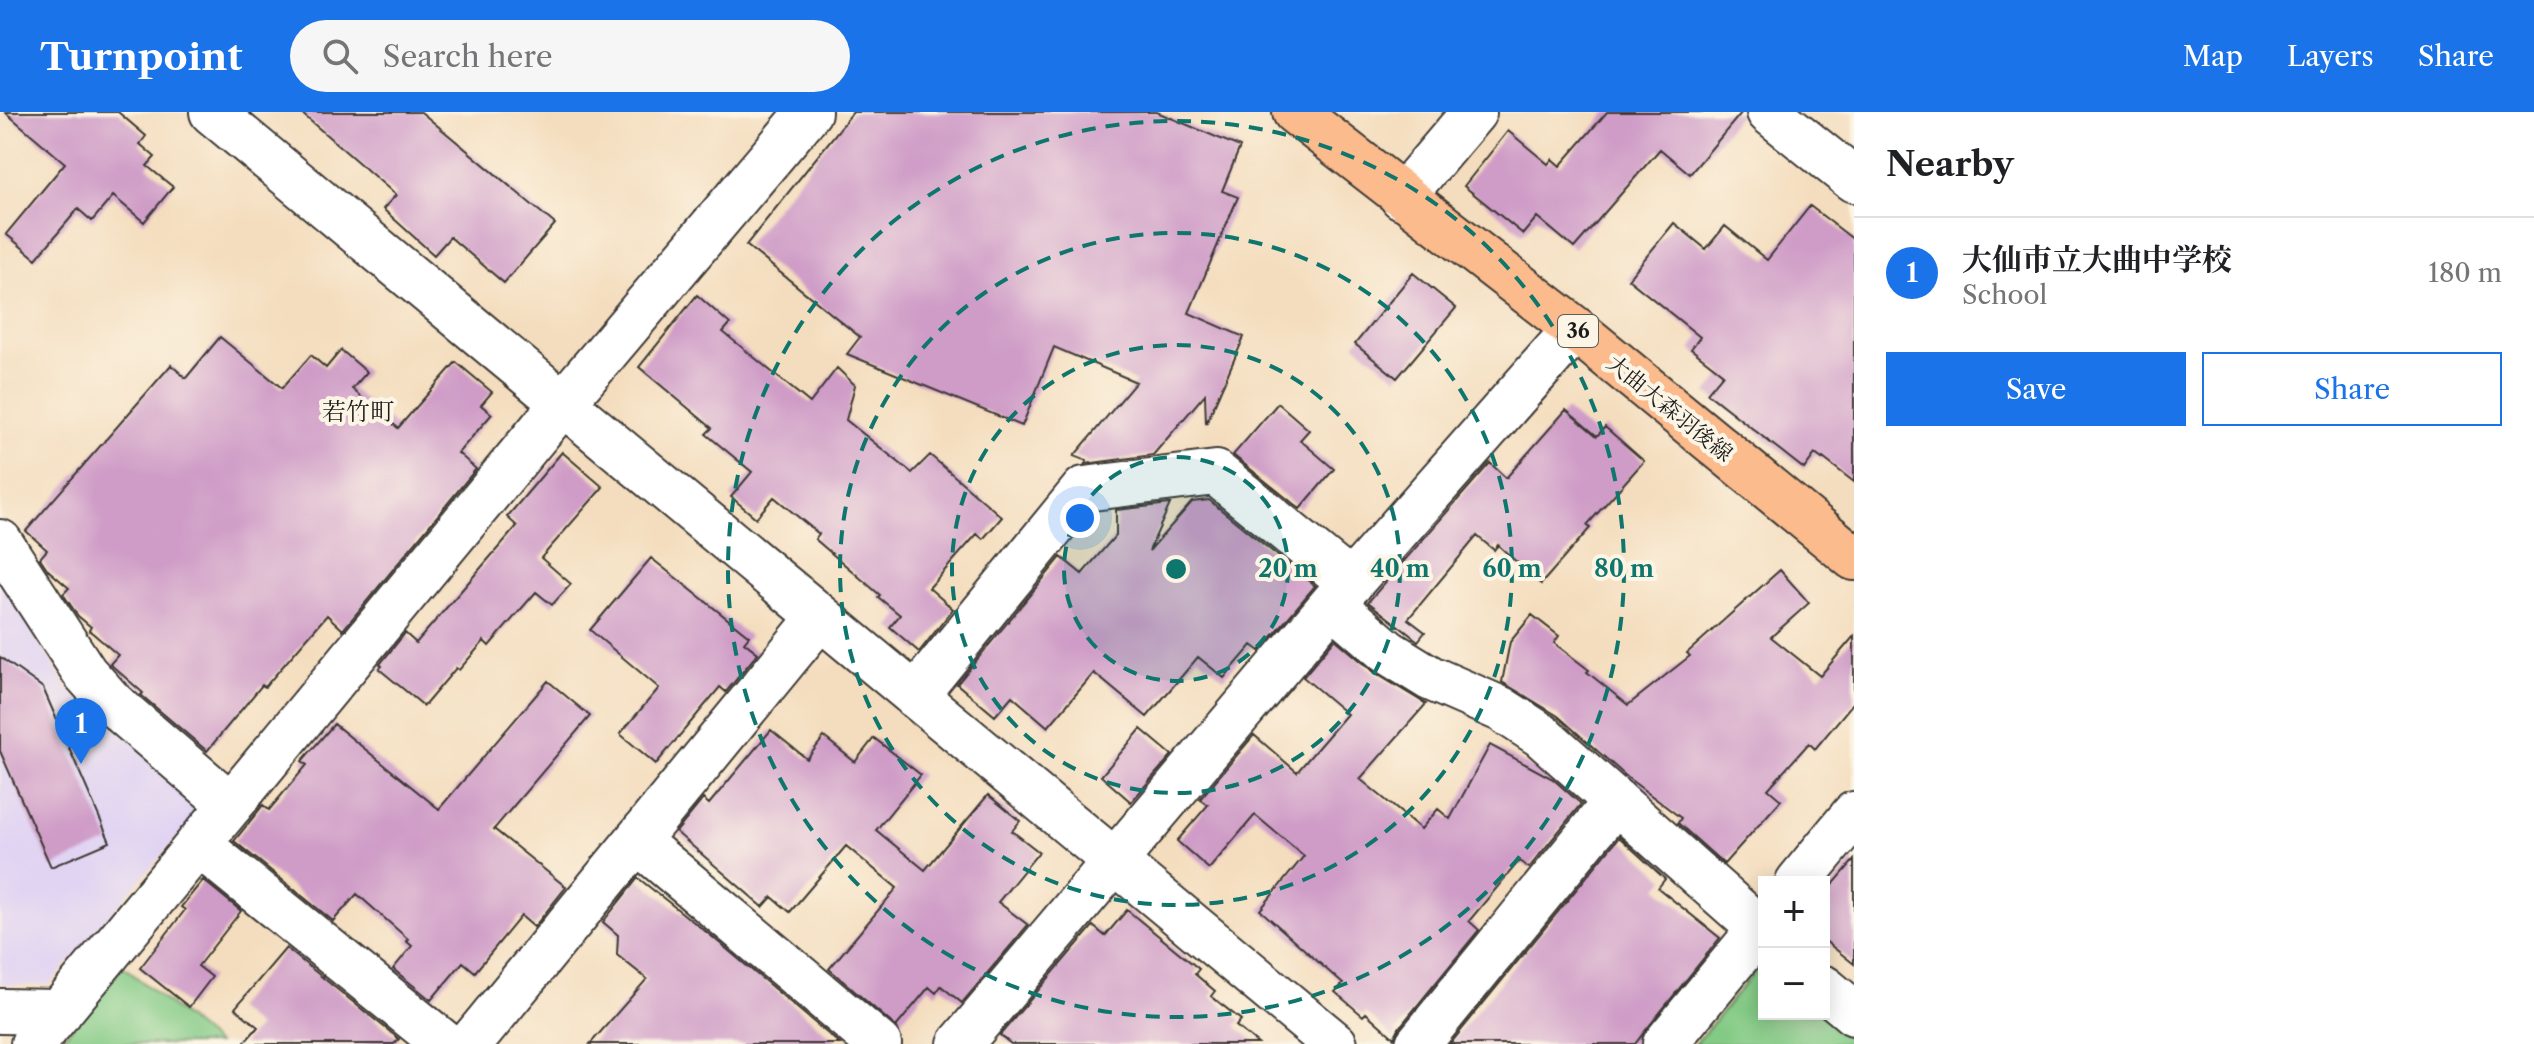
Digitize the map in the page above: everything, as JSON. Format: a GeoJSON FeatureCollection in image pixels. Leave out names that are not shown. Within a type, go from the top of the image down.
{"type":"FeatureCollection","features":[{"type":"Feature","properties":{"kind":"main road","name":"大曲大森羽後線"},"geometry":{"type":"LineString","coordinates":[[1295,112],[1575,329],[1854,558]]}},
{"type":"Feature","properties":{"kind":"street"},"geometry":{"type":"LineString","coordinates":[[0,1011],[47,1028],[563,403],[809,112]]}},
{"type":"Feature","properties":{"kind":"street"},"geometry":{"type":"LineString","coordinates":[[1402,197],[1474,112]]}},
{"type":"Feature","properties":{"kind":"street"},"geometry":{"type":"LineString","coordinates":[[1769,112],[1854,180]]}},
{"type":"Feature","properties":{"kind":"street"},"geometry":{"type":"LineString","coordinates":[[219,114],[1335,1044]]}},
{"type":"Feature","properties":{"kind":"street"},"geometry":{"type":"LineString","coordinates":[[960,1044],[1342,594],[1575,329]]}},
{"type":"Feature","properties":{"kind":"street"},"geometry":{"type":"LineString","coordinates":[[915,696],[1084,489],[1216,473],[1342,594],[1388,652],[1430,678],[1501,709],[1541,735],[1758,928]]}},
{"type":"Feature","properties":{"kind":"street"},"geometry":{"type":"LineString","coordinates":[[0,542],[85,673],[112,703],[231,805]]}},
{"type":"Feature","properties":{"kind":"street"},"geometry":{"type":"LineString","coordinates":[[470,1044],[820,617]]}},
{"type":"Feature","properties":{"kind":"street"},"geometry":{"type":"LineString","coordinates":[[1418,1044],[1616,801]]}},
{"type":"Feature","properties":{"kind":"street"},"geometry":{"type":"LineString","coordinates":[[1803,876],[1854,814]]}},
{"type":"Feature","properties":{"kind":"street"},"geometry":{"type":"LineString","coordinates":[[637,841],[879,1044]]}},
{"type":"Feature","properties":{"kind":"street"},"geometry":{"type":"LineString","coordinates":[[198,844],[445,1044]]}},
{"type":"Feature","properties":{"kind":"street"},"geometry":{"type":"LineString","coordinates":[[1665,1044],[1758,935]]}},
{"type":"Feature","properties":{"kind":"street"},"geometry":{"type":"LineString","coordinates":[[1830,993],[1854,1013]]}},
{"type":"Feature","properties":{"kind":"shaded area"},"geometry":{"type":"Polygon","coordinates":[[[0,576],[67,688],[198,793],[199,812],[49,985],[0,985],[0,576]]]}},
{"type":"Feature","properties":{"kind":"green space"},"geometry":{"type":"Polygon","coordinates":[[[123,966],[217,1044],[58,1044],[123,966]]]}},
{"type":"Feature","properties":{"kind":"green space"},"geometry":{"type":"Polygon","coordinates":[[[1758,968],[1758,1020],[1830,1018],[1854,1038],[1854,1044],[1695,1044],[1758,968]]]}},
{"type":"Feature","properties":{"kind":"building"},"geometry":{"type":"Polygon","coordinates":[[[5,112],[118,112],[146,136],[140,144],[155,157],[147,166],[173,187],[144,222],[113,196],[92,221],[78,209],[36,259],[6,234],[65,163],[5,112]]]}},
{"type":"Feature","properties":{"kind":"building"},"geometry":{"type":"Polygon","coordinates":[[[300,112],[421,112],[555,224],[504,283],[450,237],[434,255],[383,209],[396,195],[300,112]]]}},
{"type":"Feature","properties":{"kind":"building"},"geometry":{"type":"Polygon","coordinates":[[[853,112],[1157,112],[1240,147],[1222,191],[1238,197],[1189,313],[1244,337],[1206,424],[1205,394],[1153,455],[1085,464],[1087,461],[1074,456],[1136,382],[1054,347],[1022,426],[847,354],[860,337],[746,245],[853,112]]]}},
{"type":"Feature","properties":{"kind":"building"},"geometry":{"type":"Polygon","coordinates":[[[1607,112],[1742,112],[1690,174],[1660,149],[1574,248],[1537,217],[1523,234],[1464,186],[1508,131],[1548,164],[1552,159],[1560,166],[1607,112]]]}},
{"type":"Feature","properties":{"kind":"building"},"geometry":{"type":"Polygon","coordinates":[[[1810,206],[1854,240],[1854,482],[1815,454],[1804,469],[1707,393],[1723,374],[1691,349],[1700,337],[1628,279],[1674,223],[1706,249],[1725,226],[1767,260],[1810,206]]]}},
{"type":"Feature","properties":{"kind":"building"},"geometry":{"type":"Polygon","coordinates":[[[1413,273],[1456,308],[1397,378],[1355,344],[1413,273]]]}},
{"type":"Feature","properties":{"kind":"building"},"geometry":{"type":"Polygon","coordinates":[[[697,295],[730,324],[723,332],[810,403],[837,368],[855,385],[846,420],[912,473],[930,455],[1002,517],[983,539],[977,534],[929,588],[953,609],[919,652],[890,627],[900,615],[815,539],[819,534],[774,497],[756,518],[731,497],[752,472],[706,434],[712,428],[639,367],[697,295]]]}},
{"type":"Feature","properties":{"kind":"building"},"geometry":{"type":"Polygon","coordinates":[[[220,337],[282,388],[311,355],[326,368],[341,350],[367,372],[352,389],[398,428],[456,362],[492,392],[481,405],[492,414],[458,453],[476,469],[343,630],[327,615],[265,687],[262,685],[207,751],[110,664],[118,655],[78,616],[63,594],[69,588],[48,570],[40,558],[47,550],[26,531],[171,365],[186,378],[220,337]]]}},
{"type":"Feature","properties":{"kind":"building"},"geometry":{"type":"Polygon","coordinates":[[[1278,403],[1309,430],[1300,440],[1334,469],[1300,509],[1233,455],[1278,403]]]}},
{"type":"Feature","properties":{"kind":"building"},"geometry":{"type":"Polygon","coordinates":[[[1566,410],[1597,436],[1605,427],[1644,461],[1587,525],[1590,528],[1541,584],[1498,545],[1494,550],[1477,536],[1408,619],[1425,632],[1418,641],[1368,602],[1490,463],[1506,478],[1566,410]]]}},
{"type":"Feature","properties":{"kind":"building"},"geometry":{"type":"Polygon","coordinates":[[[562,452],[603,487],[541,558],[571,584],[552,605],[536,592],[489,646],[484,641],[424,706],[379,669],[380,664],[405,633],[416,643],[517,526],[507,517],[562,452]]]}},
{"type":"Feature","properties":{"kind":"building"},"geometry":{"type":"Polygon","coordinates":[[[1209,500],[1315,586],[1260,651],[1252,645],[1224,678],[1198,657],[1147,717],[1094,673],[1048,727],[1012,696],[995,716],[957,684],[1061,557],[1082,574],[1116,535],[1116,510],[1170,504],[1149,551],[1192,502],[1209,500]]]}},
{"type":"Feature","properties":{"kind":"building"},"geometry":{"type":"Polygon","coordinates":[[[651,558],[749,636],[744,642],[758,653],[726,692],[720,687],[656,764],[620,734],[659,688],[590,630],[651,558]]]}},
{"type":"Feature","properties":{"kind":"building"},"geometry":{"type":"Polygon","coordinates":[[[1780,570],[1809,603],[1771,637],[1820,676],[1854,636],[1854,702],[1815,749],[1809,743],[1768,789],[1781,800],[1724,864],[1678,823],[1681,818],[1628,778],[1558,716],[1502,682],[1510,642],[1532,615],[1559,636],[1554,643],[1628,705],[1690,656],[1687,653],[1780,570]]]}},
{"type":"Feature","properties":{"kind":"building"},"geometry":{"type":"Polygon","coordinates":[[[1335,639],[1375,673],[1426,704],[1360,779],[1421,829],[1438,809],[1450,819],[1490,745],[1553,779],[1581,804],[1529,868],[1519,861],[1469,921],[1479,930],[1394,1038],[1366,1013],[1363,1016],[1335,992],[1343,984],[1260,910],[1304,856],[1255,815],[1209,869],[1177,841],[1208,805],[1200,799],[1254,735],[1297,772],[1347,714],[1303,677],[1335,639]]]}},
{"type":"Feature","properties":{"kind":"building"},"geometry":{"type":"Polygon","coordinates":[[[0,657],[43,688],[110,842],[51,867],[0,751],[0,657]]]}},
{"type":"Feature","properties":{"kind":"building"},"geometry":{"type":"Polygon","coordinates":[[[548,681],[590,716],[494,829],[566,887],[534,927],[521,916],[475,972],[463,962],[431,1000],[393,969],[412,946],[406,941],[408,939],[357,894],[333,921],[234,841],[263,805],[269,810],[307,765],[302,761],[334,724],[439,809],[548,681]]]}},
{"type":"Feature","properties":{"kind":"building"},"geometry":{"type":"Polygon","coordinates":[[[1141,729],[1172,755],[1131,802],[1101,776],[1141,729]]]}},
{"type":"Feature","properties":{"kind":"building"},"geometry":{"type":"Polygon","coordinates":[[[771,730],[807,759],[824,737],[855,762],[874,738],[921,775],[876,830],[925,870],[988,795],[1020,821],[1012,831],[1039,852],[998,902],[1028,925],[962,1003],[941,986],[936,993],[929,987],[896,1027],[829,969],[897,888],[846,846],[790,912],[772,897],[763,907],[676,832],[703,799],[709,804],[771,730]]]}},
{"type":"Feature","properties":{"kind":"building"},"geometry":{"type":"Polygon","coordinates":[[[1619,837],[1665,879],[1658,888],[1720,938],[1635,1044],[1450,1044],[1619,837]]]}},
{"type":"Feature","properties":{"kind":"building"},"geometry":{"type":"Polygon","coordinates":[[[1854,860],[1854,964],[1830,945],[1830,888],[1854,860]]]}},
{"type":"Feature","properties":{"kind":"building"},"geometry":{"type":"Polygon","coordinates":[[[638,878],[840,1044],[590,1044],[647,979],[617,955],[618,935],[603,922],[638,878]]]}},
{"type":"Feature","properties":{"kind":"building"},"geometry":{"type":"Polygon","coordinates":[[[203,880],[241,911],[198,966],[212,977],[189,1007],[140,968],[185,910],[181,907],[203,880]]]}},
{"type":"Feature","properties":{"kind":"building"},"geometry":{"type":"Polygon","coordinates":[[[1127,910],[1199,969],[1195,974],[1215,991],[1211,996],[1241,1020],[1236,1026],[1258,1044],[1011,1044],[1000,1035],[1093,926],[1105,936],[1127,910]]]}},
{"type":"Feature","properties":{"kind":"building"},"geometry":{"type":"Polygon","coordinates":[[[286,948],[399,1039],[394,1044],[243,1044],[258,1027],[235,1008],[286,948]]]}},
{"type":"Feature","properties":{"kind":"place","name":"大仙市立大曲中学校"},"geometry":{"type":"Point","coordinates":[81,764]}},
{"type":"Feature","properties":{"kind":"district","name":"若竹町"},"geometry":{"type":"Point","coordinates":[358,412]}}]}
